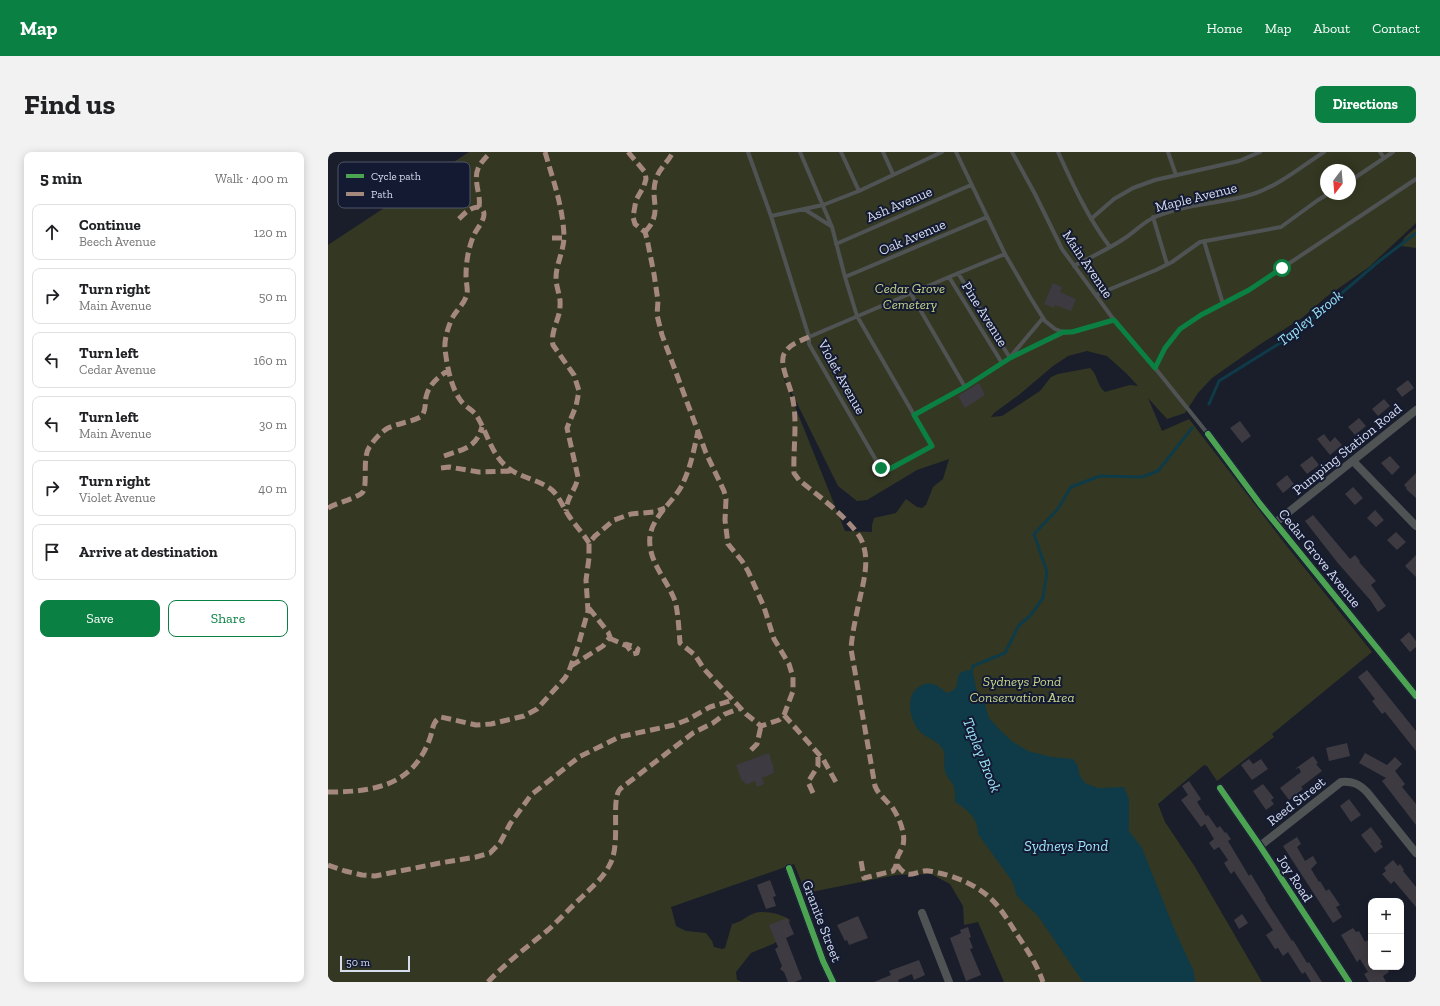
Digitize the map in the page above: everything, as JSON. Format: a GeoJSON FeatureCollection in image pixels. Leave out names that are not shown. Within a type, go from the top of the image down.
{"type":"FeatureCollection","features":[{"type":"Feature","properties":{"kind":"street","name":"Pumping Station Road"},"geometry":{"type":"LineString","coordinates":[[1276,523],[1416,410]]}},
{"type":"Feature","properties":{"kind":"street","name":"Cedar Grove Avenue"},"geometry":{"type":"LineString","coordinates":[[1208,434],[1276,523],[1416,696]]}},
{"type":"Feature","properties":{"kind":"street"},"geometry":{"type":"LineString","coordinates":[[1352,461],[1416,526]]}},
{"type":"Feature","properties":{"kind":"street","name":"Reed Street"},"geometry":{"type":"LineString","coordinates":[[1260,846],[1341,782],[1350,782],[1361,786],[1367,792],[1416,853]]}},
{"type":"Feature","properties":{"kind":"street","name":"Joy Road"},"geometry":{"type":"LineString","coordinates":[[1220,788],[1349,982]]}},
{"type":"Feature","properties":{"kind":"street","name":"Granite Street"},"geometry":{"type":"LineString","coordinates":[[789,868],[823,961],[833,982]]}},
{"type":"Feature","properties":{"kind":"street"},"geometry":{"type":"LineString","coordinates":[[922,913],[949,982]]}},
{"type":"Feature","properties":{"kind":"lane","name":"Violet Avenue"},"geometry":{"type":"LineString","coordinates":[[748,152],[771,216],[809,337],[808,342],[881,468],[888,470],[932,446],[914,415]]}},
{"type":"Feature","properties":{"kind":"lane"},"geometry":{"type":"LineString","coordinates":[[800,152],[832,226],[857,316],[914,415],[965,387],[1010,358],[1063,332]]}},
{"type":"Feature","properties":{"kind":"lane"},"geometry":{"type":"LineString","coordinates":[[841,152],[859,191]]}},
{"type":"Feature","properties":{"kind":"lane"},"geometry":{"type":"LineString","coordinates":[[883,152],[893,174]]}},
{"type":"Feature","properties":{"kind":"lane"},"geometry":{"type":"LineString","coordinates":[[771,216],[823,205],[859,191],[942,152]]}},
{"type":"Feature","properties":{"kind":"lane"},"geometry":{"type":"LineString","coordinates":[[956,152],[1005,254],[1043,318],[1055,329],[1063,332],[1072,332],[1114,320]]}},
{"type":"Feature","properties":{"kind":"lane","name":"Main Avenue"},"geometry":{"type":"LineString","coordinates":[[1012,152],[1036,194],[1054,234],[1074,266],[1114,320],[1208,434]]}},
{"type":"Feature","properties":{"kind":"lane"},"geometry":{"type":"LineString","coordinates":[[1058,152],[1083,205],[1110,247]]}},
{"type":"Feature","properties":{"kind":"lane"},"geometry":{"type":"LineString","coordinates":[[1168,152],[1176,175]]}},
{"type":"Feature","properties":{"kind":"lane"},"geometry":{"type":"LineString","coordinates":[[1092,219],[1114,199],[1133,188],[1155,180],[1239,161],[1260,152]]}},
{"type":"Feature","properties":{"kind":"lane","name":"Maple Avenue"},"geometry":{"type":"LineString","coordinates":[[1074,266],[1110,247],[1154,218],[1190,206],[1256,193],[1279,182],[1324,152]]}},
{"type":"Feature","properties":{"kind":"lane"},"geometry":{"type":"LineString","coordinates":[[1380,152],[1384,158]]}},
{"type":"Feature","properties":{"kind":"lane"},"geometry":{"type":"LineString","coordinates":[[1356,177],[1393,152]]}},
{"type":"Feature","properties":{"kind":"lane"},"geometry":{"type":"LineString","coordinates":[[1155,368],[1165,348],[1180,329],[1201,315],[1249,290],[1416,179]]}},
{"type":"Feature","properties":{"kind":"lane","name":"Ash Avenue"},"geometry":{"type":"LineString","coordinates":[[836,244],[971,185]]}},
{"type":"Feature","properties":{"kind":"lane"},"geometry":{"type":"LineString","coordinates":[[1096,295],[1156,270],[1200,242],[1266,231],[1281,227],[1320,199]]}},
{"type":"Feature","properties":{"kind":"lane"},"geometry":{"type":"LineString","coordinates":[[804,209],[832,226]]}},
{"type":"Feature","properties":{"kind":"lane","name":"Oak Avenue"},"geometry":{"type":"LineString","coordinates":[[845,276],[987,217]]}},
{"type":"Feature","properties":{"kind":"lane"},"geometry":{"type":"LineString","coordinates":[[1154,218],[1167,264]]}},
{"type":"Feature","properties":{"kind":"lane"},"geometry":{"type":"LineString","coordinates":[[1204,241],[1223,304]]}},
{"type":"Feature","properties":{"kind":"lane"},"geometry":{"type":"LineString","coordinates":[[809,337],[1005,254]]}},
{"type":"Feature","properties":{"kind":"lane","name":"Pine Avenue"},"geometry":{"type":"LineString","coordinates":[[958,273],[1010,358]]}},
{"type":"Feature","properties":{"kind":"lane","name":"Pine Avenue"},"geometry":{"type":"LineString","coordinates":[[949,277],[1002,363]]}},
{"type":"Feature","properties":{"kind":"lane"},"geometry":{"type":"LineString","coordinates":[[911,294],[965,387]]}},
{"type":"Feature","properties":{"kind":"lane"},"geometry":{"type":"LineString","coordinates":[[1010,358],[1043,318]]}},
{"type":"Feature","properties":{"kind":"green space"},"geometry":{"type":"Polygon","coordinates":[[[469,152],[1416,152],[1416,223],[1369,267],[1326,297],[1302,318],[1259,345],[1212,378],[1198,393],[1185,413],[1167,419],[1148,398],[1162,431],[1189,419],[1286,545],[1372,652],[1272,734],[1274,737],[1217,781],[1207,766],[1204,765],[1158,804],[1165,822],[1195,867],[1262,982],[1004,982],[978,922],[964,925],[963,906],[950,884],[931,874],[896,875],[806,893],[794,864],[671,907],[676,926],[686,931],[706,933],[712,941],[714,947],[722,949],[725,948],[732,924],[739,922],[752,914],[768,912],[790,920],[788,927],[775,943],[751,953],[736,972],[737,980],[742,982],[328,982],[328,245],[384,208],[470,208],[470,162],[454,162],[469,152]],[[1087,351],[1068,356],[1053,366],[991,417],[1002,416],[1040,391],[1051,377],[1058,374],[1090,368],[1095,374],[1100,387],[1105,392],[1130,385],[1138,386],[1107,356],[1087,351]],[[780,369],[845,531],[872,532],[874,518],[896,513],[906,499],[917,507],[922,508],[926,505],[933,487],[943,479],[949,459],[917,470],[867,500],[857,501],[838,486],[780,369]]]}},
{"type":"Feature","properties":{"kind":"green space"},"geometry":{"type":"Polygon","coordinates":[[[1416,228],[1416,248],[1402,246],[1404,238],[1416,228]]]}},
{"type":"Feature","properties":{"kind":"water","name":"Sydneys Pond"},"geometry":{"type":"Polygon","coordinates":[[[968,670],[973,673],[977,692],[984,702],[989,718],[1013,742],[1028,751],[1051,757],[1073,759],[1078,766],[1079,774],[1085,783],[1098,788],[1124,787],[1129,799],[1129,831],[1142,848],[1173,926],[1194,972],[1195,982],[1083,982],[1038,916],[1017,896],[1012,881],[978,834],[978,828],[974,819],[968,811],[955,802],[954,787],[945,771],[944,755],[941,746],[917,728],[910,710],[911,697],[914,691],[919,687],[925,684],[931,684],[947,693],[956,687],[959,674],[968,670]]]}},
{"type":"Feature","properties":{"kind":"building"},"geometry":{"type":"Polygon","coordinates":[[[1053,283],[1062,287],[1060,292],[1076,299],[1071,311],[1055,305],[1054,308],[1044,304],[1053,283]]]}},
{"type":"Feature","properties":{"kind":"building"},"geometry":{"type":"Polygon","coordinates":[[[1408,380],[1414,388],[1402,397],[1396,389],[1408,380]]]}},
{"type":"Feature","properties":{"kind":"building"},"geometry":{"type":"Polygon","coordinates":[[[979,383],[985,395],[965,408],[958,396],[979,383]]]}},
{"type":"Feature","properties":{"kind":"building"},"geometry":{"type":"Polygon","coordinates":[[[1384,399],[1390,406],[1378,416],[1372,409],[1384,399]]]}},
{"type":"Feature","properties":{"kind":"building"},"geometry":{"type":"Polygon","coordinates":[[[1359,418],[1366,426],[1355,435],[1348,427],[1359,418]]]}},
{"type":"Feature","properties":{"kind":"building"},"geometry":{"type":"Polygon","coordinates":[[[1240,421],[1251,436],[1242,443],[1230,428],[1240,421]]]}},
{"type":"Feature","properties":{"kind":"building"},"geometry":{"type":"Polygon","coordinates":[[[1324,434],[1330,442],[1335,437],[1342,445],[1330,455],[1317,439],[1324,434]]]}},
{"type":"Feature","properties":{"kind":"building"},"geometry":{"type":"Polygon","coordinates":[[[1312,456],[1319,465],[1307,474],[1300,465],[1312,456]]]}},
{"type":"Feature","properties":{"kind":"building"},"geometry":{"type":"Polygon","coordinates":[[[1390,456],[1400,467],[1392,475],[1381,463],[1390,456]]]}},
{"type":"Feature","properties":{"kind":"building"},"geometry":{"type":"Polygon","coordinates":[[[1416,473],[1416,498],[1406,489],[1407,488],[1404,485],[1416,473]]]}},
{"type":"Feature","properties":{"kind":"building"},"geometry":{"type":"Polygon","coordinates":[[[1287,475],[1294,484],[1283,493],[1276,484],[1287,475]]]}},
{"type":"Feature","properties":{"kind":"building"},"geometry":{"type":"Polygon","coordinates":[[[1353,487],[1363,498],[1355,505],[1345,494],[1353,487]]]}},
{"type":"Feature","properties":{"kind":"building"},"geometry":{"type":"Polygon","coordinates":[[[1375,510],[1384,520],[1376,527],[1367,518],[1375,510]]]}},
{"type":"Feature","properties":{"kind":"building"},"geometry":{"type":"Polygon","coordinates":[[[1313,515],[1350,559],[1355,555],[1360,561],[1359,562],[1376,581],[1371,585],[1386,606],[1378,612],[1371,601],[1337,562],[1305,521],[1313,515]]]}},
{"type":"Feature","properties":{"kind":"building"},"geometry":{"type":"Polygon","coordinates":[[[1396,532],[1406,542],[1397,550],[1387,540],[1396,532]]]}},
{"type":"Feature","properties":{"kind":"building"},"geometry":{"type":"Polygon","coordinates":[[[1416,555],[1416,577],[1405,566],[1416,555]]]}},
{"type":"Feature","properties":{"kind":"building"},"geometry":{"type":"Polygon","coordinates":[[[1409,632],[1416,641],[1416,647],[1410,652],[1400,640],[1409,632]]]}},
{"type":"Feature","properties":{"kind":"building"},"geometry":{"type":"Polygon","coordinates":[[[1367,670],[1416,731],[1416,751],[1385,712],[1382,714],[1372,701],[1375,699],[1358,677],[1367,670]]]}},
{"type":"Feature","properties":{"kind":"building"},"geometry":{"type":"Polygon","coordinates":[[[1347,743],[1350,756],[1329,761],[1326,748],[1347,743]]]}},
{"type":"Feature","properties":{"kind":"building"},"geometry":{"type":"Polygon","coordinates":[[[769,753],[774,773],[762,778],[764,784],[757,787],[755,781],[746,785],[744,781],[742,781],[736,765],[769,753]]]}},
{"type":"Feature","properties":{"kind":"building"},"geometry":{"type":"Polygon","coordinates":[[[1365,753],[1387,765],[1395,757],[1402,764],[1395,771],[1405,784],[1402,787],[1416,804],[1416,825],[1382,781],[1386,778],[1359,763],[1365,753]]]}},
{"type":"Feature","properties":{"kind":"building"},"geometry":{"type":"Polygon","coordinates":[[[1313,756],[1318,763],[1316,764],[1322,771],[1301,787],[1303,789],[1289,800],[1280,788],[1301,772],[1299,768],[1295,769],[1313,756]]]}},
{"type":"Feature","properties":{"kind":"building"},"geometry":{"type":"Polygon","coordinates":[[[1249,759],[1253,764],[1261,759],[1268,769],[1252,780],[1241,765],[1249,759]]]}},
{"type":"Feature","properties":{"kind":"building"},"geometry":{"type":"Polygon","coordinates":[[[1189,781],[1201,799],[1197,802],[1206,816],[1208,815],[1217,828],[1220,826],[1231,839],[1228,841],[1249,876],[1251,874],[1292,941],[1293,940],[1307,963],[1309,962],[1322,982],[1311,982],[1305,972],[1302,974],[1288,952],[1283,956],[1278,948],[1275,949],[1266,935],[1273,930],[1234,871],[1231,874],[1224,863],[1228,860],[1219,847],[1214,850],[1209,843],[1214,839],[1205,824],[1201,827],[1181,800],[1188,795],[1182,786],[1189,781]]]}},
{"type":"Feature","properties":{"kind":"building"},"geometry":{"type":"Polygon","coordinates":[[[1263,784],[1274,798],[1271,800],[1274,804],[1266,810],[1253,791],[1263,784]]]}},
{"type":"Feature","properties":{"kind":"building"},"geometry":{"type":"Polygon","coordinates":[[[1349,799],[1361,815],[1351,822],[1340,806],[1349,799]]]}},
{"type":"Feature","properties":{"kind":"building"},"geometry":{"type":"Polygon","coordinates":[[[1371,827],[1382,842],[1380,843],[1383,847],[1375,853],[1361,835],[1371,827]]]}},
{"type":"Feature","properties":{"kind":"building"},"geometry":{"type":"Polygon","coordinates":[[[1297,837],[1301,844],[1297,847],[1305,861],[1313,856],[1317,863],[1311,869],[1326,891],[1329,889],[1340,905],[1336,907],[1342,917],[1333,923],[1283,846],[1297,837]]]}},
{"type":"Feature","properties":{"kind":"building"},"geometry":{"type":"Polygon","coordinates":[[[1393,860],[1398,866],[1400,864],[1404,870],[1403,871],[1416,887],[1416,907],[1394,881],[1391,884],[1382,874],[1386,871],[1384,868],[1393,860]]]}},
{"type":"Feature","properties":{"kind":"building"},"geometry":{"type":"Polygon","coordinates":[[[770,880],[776,896],[773,897],[776,906],[766,909],[757,885],[770,880]]]}},
{"type":"Feature","properties":{"kind":"building"},"geometry":{"type":"Polygon","coordinates":[[[1242,914],[1248,923],[1239,929],[1234,920],[1242,914]]]}},
{"type":"Feature","properties":{"kind":"building"},"geometry":{"type":"Polygon","coordinates":[[[858,916],[868,938],[849,945],[847,940],[845,941],[837,925],[858,916]]]}},
{"type":"Feature","properties":{"kind":"building"},"geometry":{"type":"Polygon","coordinates":[[[787,918],[794,934],[786,938],[802,979],[795,982],[788,982],[784,972],[780,969],[782,966],[775,949],[778,947],[769,925],[787,918]]]}},
{"type":"Feature","properties":{"kind":"building"},"geometry":{"type":"Polygon","coordinates":[[[968,927],[971,937],[969,938],[973,948],[970,949],[981,975],[966,981],[950,938],[961,933],[960,930],[968,927]]]}},
{"type":"Feature","properties":{"kind":"building"},"geometry":{"type":"Polygon","coordinates":[[[1353,928],[1356,932],[1359,931],[1365,942],[1367,940],[1368,942],[1368,970],[1388,970],[1389,972],[1383,976],[1386,982],[1369,982],[1364,974],[1368,972],[1360,959],[1357,962],[1341,935],[1353,928]]]}},
{"type":"Feature","properties":{"kind":"building"},"geometry":{"type":"Polygon","coordinates":[[[919,960],[925,975],[914,980],[912,974],[898,980],[899,982],[874,982],[891,975],[889,971],[919,960]]]}},
{"type":"Feature","properties":{"kind":"waterway","name":"Tapley Brook"},"geometry":{"type":"LineString","coordinates":[[1209,404],[1219,381],[1293,335],[1378,262],[1416,233]]}},
{"type":"Feature","properties":{"kind":"waterway","name":"Tapley Brook"},"geometry":{"type":"LineString","coordinates":[[970,675],[973,666],[1005,653],[1019,625],[1030,616],[1043,598],[1047,572],[1034,534],[1057,510],[1071,487],[1100,476],[1142,477],[1158,471],[1192,428]]}},
{"type":"Feature","properties":{"kind":"marked path"},"geometry":{"type":"LineString","coordinates":[[479,207],[476,178],[482,161],[491,152]]}},
{"type":"Feature","properties":{"kind":"marked path"},"geometry":{"type":"LineString","coordinates":[[545,152],[560,204],[564,236],[563,247],[556,273],[556,282],[560,299],[560,311],[552,340],[553,345],[574,375],[579,391],[576,406],[567,428],[578,477],[568,501],[566,511]]}},
{"type":"Feature","properties":{"kind":"marked path"},"geometry":{"type":"LineString","coordinates":[[628,152],[645,172],[646,179],[644,186],[636,200],[633,217],[635,224],[645,232],[647,239],[658,301],[657,315],[662,335],[706,453],[724,491],[726,499],[725,520],[728,544],[748,571],[764,607],[774,639],[789,664],[793,677],[793,691],[784,715],[779,720],[761,726],[746,714],[704,669],[695,655],[680,643],[678,616],[675,601],[654,562],[650,545],[650,536],[655,522],[677,493],[687,474],[695,445],[696,438],[698,431]]}},
{"type":"Feature","properties":{"kind":"marked path"},"geometry":{"type":"LineString","coordinates":[[645,232],[651,225],[654,218],[654,186],[656,179],[673,152]]}},
{"type":"Feature","properties":{"kind":"marked path"},"geometry":{"type":"LineString","coordinates":[[459,219],[468,211],[476,207],[479,207],[484,213],[484,217],[473,237],[467,261],[467,294],[452,318],[445,341],[447,362],[455,390],[463,403],[476,415],[482,424],[494,451],[502,462],[517,473],[543,484],[552,490],[589,543]]}},
{"type":"Feature","properties":{"kind":"marked path"},"geometry":{"type":"LineString","coordinates":[[552,238],[563,238]]}},
{"type":"Feature","properties":{"kind":"marked path"},"geometry":{"type":"LineString","coordinates":[[809,337],[795,343],[786,351],[783,358],[784,369],[792,396],[795,414],[794,473],[799,480],[845,519],[859,536],[863,544],[866,567],[851,649],[875,786],[895,811],[904,836],[904,841],[893,871],[864,878],[861,861]]}},
{"type":"Feature","properties":{"kind":"marked path"},"geometry":{"type":"LineString","coordinates":[[328,508],[362,493],[365,484],[365,464],[367,451],[380,434],[388,428],[422,416],[425,409],[426,397],[429,388],[438,378],[449,370]]}},
{"type":"Feature","properties":{"kind":"marked path"},"geometry":{"type":"LineString","coordinates":[[444,456],[473,444],[482,427]]}},
{"type":"Feature","properties":{"kind":"marked path"},"geometry":{"type":"LineString","coordinates":[[441,468],[449,467],[479,472],[512,471]]}},
{"type":"Feature","properties":{"kind":"marked path"},"geometry":{"type":"LineString","coordinates":[[328,792],[345,792],[376,788],[390,783],[402,776],[413,767],[423,754],[430,738],[434,723],[441,717],[476,725],[491,724],[524,716],[537,709],[565,678],[578,646],[588,611],[586,580],[589,558],[589,543],[614,520],[631,514],[654,512],[665,508]]}},
{"type":"Feature","properties":{"kind":"marked path"},"geometry":{"type":"LineString","coordinates":[[571,666],[603,646],[610,637],[608,632],[588,607]]}},
{"type":"Feature","properties":{"kind":"marked path"},"geometry":{"type":"LineString","coordinates":[[609,638],[627,646],[633,654],[637,653],[638,649],[625,644]]}},
{"type":"Feature","properties":{"kind":"marked path"},"geometry":{"type":"LineString","coordinates":[[328,865],[362,875],[375,876],[490,853],[500,843],[510,824],[531,795],[579,757],[619,737],[674,725],[687,720],[710,707],[733,700]]}},
{"type":"Feature","properties":{"kind":"marked path"},"geometry":{"type":"LineString","coordinates":[[488,982],[509,962],[548,930],[597,882],[607,870],[613,857],[615,847],[616,803],[617,795],[620,789],[693,733],[713,723],[725,714],[741,708]]}},
{"type":"Feature","properties":{"kind":"marked path"},"geometry":{"type":"LineString","coordinates":[[784,715],[823,759],[837,784]]}},
{"type":"Feature","properties":{"kind":"marked path"},"geometry":{"type":"LineString","coordinates":[[751,750],[757,744],[761,726]]}},
{"type":"Feature","properties":{"kind":"marked path"},"geometry":{"type":"LineString","coordinates":[[813,793],[808,782],[818,766],[818,752]]}},
{"type":"Feature","properties":{"kind":"marked path"},"geometry":{"type":"LineString","coordinates":[[897,865],[907,874],[927,871],[954,877],[970,884],[984,893],[995,903],[1007,919],[1032,958],[1043,982]]}},
{"type":"Feature","properties":{"kind":"cycle path"},"geometry":{"type":"LineString","coordinates":[[1208,434],[1260,504],[1416,696]]}},
{"type":"Feature","properties":{"kind":"cycle path"},"geometry":{"type":"LineString","coordinates":[[1220,788],[1349,982]]}},
{"type":"Feature","properties":{"kind":"cycle path"},"geometry":{"type":"LineString","coordinates":[[789,868],[823,961],[833,982]]}},
{"type":"Feature","properties":{"kind":"route"},"geometry":{"type":"LineString","coordinates":[[881,468],[888,470],[932,446],[914,415],[965,387],[1010,358],[1063,332],[1072,332],[1114,320],[1155,368],[1165,348],[1180,329],[1201,315],[1249,290],[1282,268]]}},
{"type":"Feature","properties":{"kind":"park label","name":"Cedar Grove Cemetery"},"geometry":{"type":"Point","coordinates":[910,296]}},
{"type":"Feature","properties":{"kind":"park label","name":"Sydneys Pond Conservation Area"},"geometry":{"type":"Point","coordinates":[1022,690]}}]}
